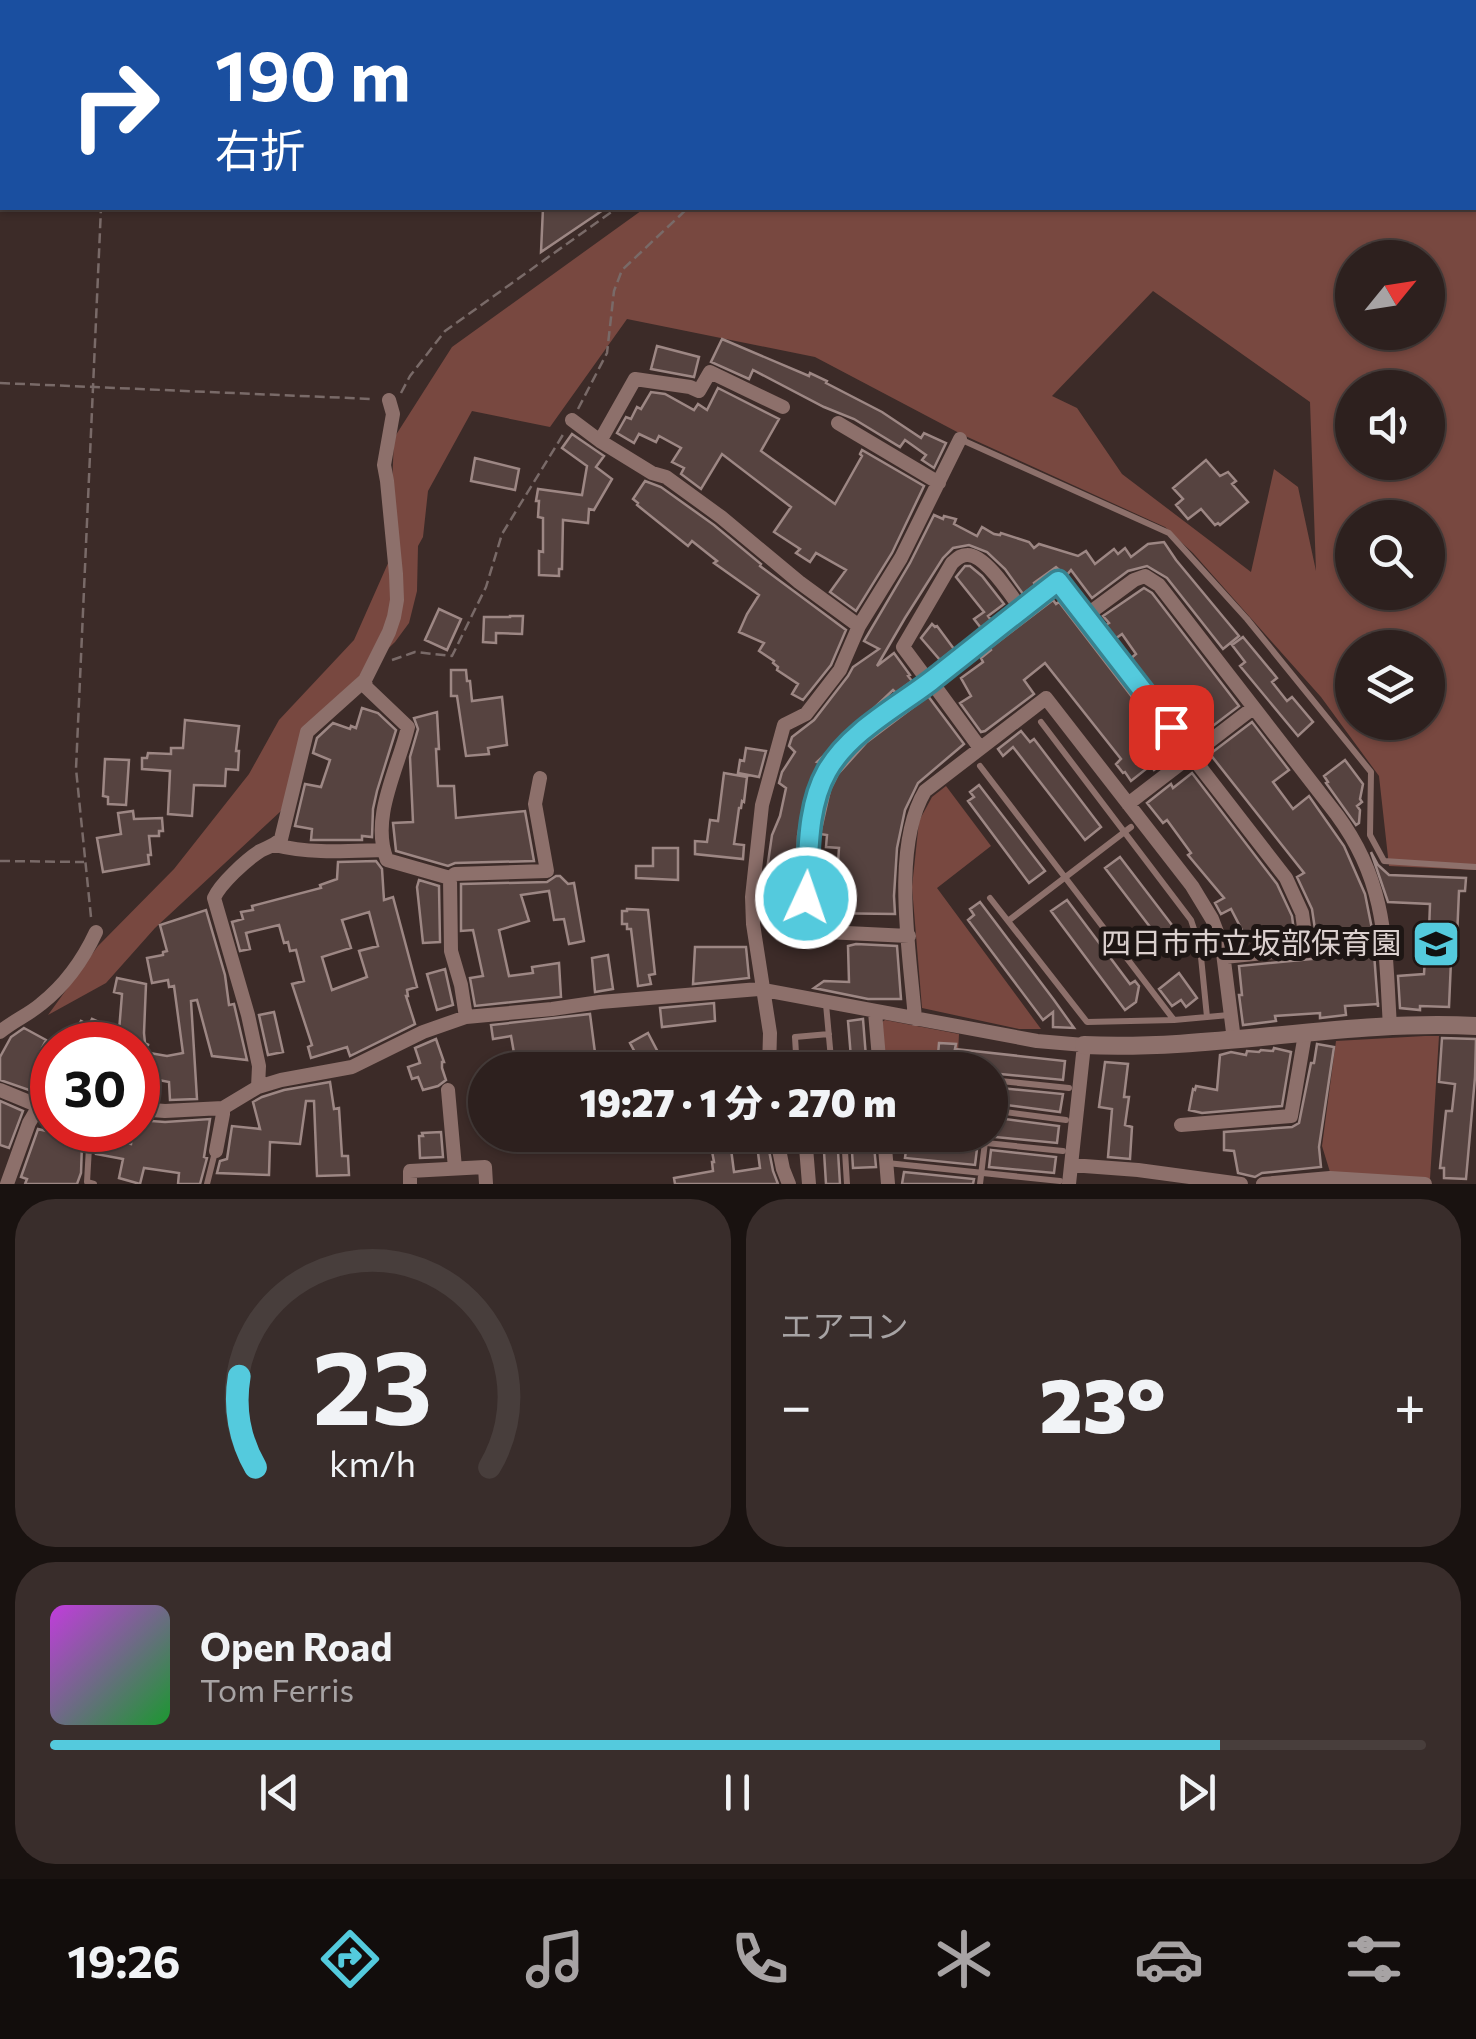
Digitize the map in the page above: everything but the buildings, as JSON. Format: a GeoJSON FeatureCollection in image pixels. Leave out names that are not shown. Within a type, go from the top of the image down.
{"type":"FeatureCollection","features":[{"type":"Feature","properties":{"kind":"street"},"geometry":{"type":"LineString","coordinates":[[600,442],[635,379],[699,392],[710,372],[783,408]]}},
{"type":"Feature","properties":{"kind":"street"},"geometry":{"type":"LineString","coordinates":[[258,1087],[259,1066],[248,1016],[214,898],[255,854],[281,839],[307,732],[365,680],[389,632],[397,600],[384,465],[393,414],[389,400]]}},
{"type":"Feature","properties":{"kind":"street"},"geometry":{"type":"LineString","coordinates":[[572,420],[600,442],[652,473],[666,477],[859,626]]}},
{"type":"Feature","properties":{"kind":"street"},"geometry":{"type":"LineString","coordinates":[[838,422],[940,483]]}},
{"type":"Feature","properties":{"kind":"street"},"geometry":{"type":"LineString","coordinates":[[770,1052],[752,897],[762,806],[784,726],[806,714],[840,670],[859,626],[902,558],[960,439]]}},
{"type":"Feature","properties":{"kind":"street"},"geometry":{"type":"LineString","coordinates":[[980,748],[904,647],[952,563],[963,556],[983,561],[1022,609]]}},
{"type":"Feature","properties":{"kind":"street"},"geometry":{"type":"LineString","coordinates":[[1084,617],[1140,577],[1159,585],[1337,816],[1358,848],[1379,903],[1390,1027]]}},
{"type":"Feature","properties":{"kind":"street"},"geometry":{"type":"LineString","coordinates":[[908,936],[804,931],[810,832],[817,795],[835,759],[868,728],[1058,581],[1286,878],[1302,913],[1308,948]]}},
{"type":"Feature","properties":{"kind":"street"},"geometry":{"type":"LineString","coordinates":[[365,680],[366,687],[408,727],[385,804],[383,850],[387,860],[450,878]]}},
{"type":"Feature","properties":{"kind":"street"},"geometry":{"type":"LineString","coordinates":[[915,1019],[905,886],[912,818],[925,791],[1046,698],[1203,903],[1218,932],[1224,957],[1234,1040]]}},
{"type":"Feature","properties":{"kind":"street"},"geometry":{"type":"LineString","coordinates":[[1128,804],[1253,708]]}},
{"type":"Feature","properties":{"kind":"street"},"geometry":{"type":"LineString","coordinates":[[466,1017],[450,952],[450,878],[454,874],[546,871],[535,804],[540,778]]}},
{"type":"Feature","properties":{"kind":"street"},"geometry":{"type":"LineString","coordinates":[[275,845],[331,851],[383,850]]}},
{"type":"Feature","properties":{"kind":"street"},"geometry":{"type":"LineString","coordinates":[[0,1032],[59,988],[76,968],[96,932]]}},
{"type":"Feature","properties":{"kind":"street"},"geometry":{"type":"LineString","coordinates":[[1224,957],[1384,940]]}},
{"type":"Feature","properties":{"kind":"street"},"geometry":{"type":"LineString","coordinates":[[160,1110],[222,1108],[258,1087],[352,1067],[424,1032],[466,1017],[759,989],[1037,1041],[1136,1048],[1390,1027],[1476,1026]]}},
{"type":"Feature","properties":{"kind":"street"},"geometry":{"type":"LineString","coordinates":[[875,1012],[878,1052]]}},
{"type":"Feature","properties":{"kind":"street"},"geometry":{"type":"LineString","coordinates":[[1181,1125],[1291,1116],[1305,1034]]}},
{"type":"Feature","properties":{"kind":"street"},"geometry":{"type":"LineString","coordinates":[[1064,1182],[1071,1165],[1084,1045]]}},
{"type":"Feature","properties":{"kind":"street"},"geometry":{"type":"LineString","coordinates":[[0,1090],[30,1102]]}},
{"type":"Feature","properties":{"kind":"street"},"geometry":{"type":"LineString","coordinates":[[448,1090],[455,1168]]}},
{"type":"Feature","properties":{"kind":"street"},"geometry":{"type":"LineString","coordinates":[[216,1151],[222,1108]]}},
{"type":"Feature","properties":{"kind":"street"},"geometry":{"type":"LineString","coordinates":[[7,1184],[30,1122]]}},
{"type":"Feature","properties":{"kind":"street"},"geometry":{"type":"LineString","coordinates":[[780,1152],[789,1184]]}},
{"type":"Feature","properties":{"kind":"street"},"geometry":{"type":"LineString","coordinates":[[807,1152],[809,1184]]}},
{"type":"Feature","properties":{"kind":"street"},"geometry":{"type":"LineString","coordinates":[[885,1152],[886,1183]]}},
{"type":"Feature","properties":{"kind":"street"},"geometry":{"type":"LineString","coordinates":[[1071,1165],[1125,1177],[1138,1170],[1192,1181],[1241,1184]]}},
{"type":"Feature","properties":{"kind":"street"},"geometry":{"type":"LineString","coordinates":[[410,1184],[410,1171],[455,1168],[485,1168],[486,1184]]}},
{"type":"Feature","properties":{"kind":"street"},"geometry":{"type":"LineString","coordinates":[[1264,1184],[1330,1178],[1426,1184]]}},
{"type":"Feature","properties":{"kind":"lane"},"geometry":{"type":"LineString","coordinates":[[960,439],[1169,534],[1247,619],[1371,772],[1370,835],[1384,861],[1476,868]]}},
{"type":"Feature","properties":{"kind":"lane"},"geometry":{"type":"LineString","coordinates":[[1041,722],[1128,829],[1191,920],[1200,948],[1207,1017]]}},
{"type":"Feature","properties":{"kind":"lane"},"geometry":{"type":"LineString","coordinates":[[980,766],[1174,1020]]}},
{"type":"Feature","properties":{"kind":"lane"},"geometry":{"type":"LineString","coordinates":[[1008,921],[1128,829]]}},
{"type":"Feature","properties":{"kind":"lane"},"geometry":{"type":"LineString","coordinates":[[990,898],[1086,1022],[1231,1015]]}},
{"type":"Feature","properties":{"kind":"lane"},"geometry":{"type":"LineString","coordinates":[[826,1002],[830,1052]]}},
{"type":"Feature","properties":{"kind":"lane"},"geometry":{"type":"LineString","coordinates":[[796,1052],[795,1038],[829,1034]]}},
{"type":"Feature","properties":{"kind":"lane"},"geometry":{"type":"LineString","coordinates":[[1008,1082],[1070,1088]]}},
{"type":"Feature","properties":{"kind":"lane"},"geometry":{"type":"LineString","coordinates":[[1008,1112],[1066,1120]]}},
{"type":"Feature","properties":{"kind":"lane"},"geometry":{"type":"LineString","coordinates":[[1008,1145],[1063,1151]]}},
{"type":"Feature","properties":{"kind":"lane"},"geometry":{"type":"LineString","coordinates":[[207,1184],[216,1151]]}},
{"type":"Feature","properties":{"kind":"lane"},"geometry":{"type":"LineString","coordinates":[[89,1152],[87,1182],[94,1184]]}},
{"type":"Feature","properties":{"kind":"lane"},"geometry":{"type":"LineString","coordinates":[[845,1152],[847,1184]]}},
{"type":"Feature","properties":{"kind":"lane"},"geometry":{"type":"LineString","coordinates":[[980,1184],[984,1152]]}},
{"type":"Feature","properties":{"kind":"lane"},"geometry":{"type":"LineString","coordinates":[[886,1162],[1064,1182]]}},
{"type":"Feature","properties":{"kind":"path"},"geometry":{"type":"LineString","coordinates":[[96,932],[91,917],[76,769],[101,210]]}},
{"type":"Feature","properties":{"kind":"path"},"geometry":{"type":"LineString","coordinates":[[0,383],[398,399],[410,376],[445,331],[614,210]]}},
{"type":"Feature","properties":{"kind":"path"},"geometry":{"type":"LineString","coordinates":[[365,680],[396,658],[414,652],[452,656],[486,587],[502,534],[572,420],[607,353],[614,291],[622,270],[686,210]]}},
{"type":"Feature","properties":{"kind":"path"},"geometry":{"type":"LineString","coordinates":[[0,860],[86,862]]}},
{"type":"Feature","properties":{"kind":"shaded area"},"geometry":{"type":"Polygon","coordinates":[[[642,210],[1476,210],[1476,870],[1389,866],[1379,776],[1353,740],[1445,740],[1445,630],[1335,630],[1335,716],[1193,553],[1165,527],[961,434],[815,357],[627,319],[550,427],[472,411],[428,491],[423,537],[418,546],[417,591],[409,623],[395,642],[305,728],[281,811],[155,928],[106,983],[48,1015],[98,946],[174,869],[249,774],[279,720],[354,640],[389,561],[394,438],[452,347],[642,210]],[[1153,291],[1052,396],[1077,408],[1122,474],[1251,572],[1274,469],[1298,487],[1316,571],[1310,402],[1153,291]]]}},
{"type":"Feature","properties":{"kind":"shaded area"},"geometry":{"type":"Polygon","coordinates":[[[946,786],[991,846],[937,888],[1041,1029],[1019,1029],[922,1008],[912,887],[919,821],[932,797],[946,786]]]}},
{"type":"Feature","properties":{"kind":"shaded area"},"geometry":{"type":"Polygon","coordinates":[[[882,1022],[959,1034],[958,1052],[883,1052],[882,1022]]]}},
{"type":"Feature","properties":{"kind":"shaded area"},"geometry":{"type":"Polygon","coordinates":[[[1439,1036],[1430,1179],[1330,1172],[1322,1146],[1336,1041],[1439,1036]]]}},
{"type":"Feature","properties":{"kind":"place","name":"四日市市立坂部保育園"},"geometry":{"type":"Point","coordinates":[1436,944]}},
{"type":"Feature","properties":{"kind":"route"},"geometry":{"type":"LineString","coordinates":[[806,898],[815,802],[835,759],[868,728],[1058,581],[1171,727]]}}]}
